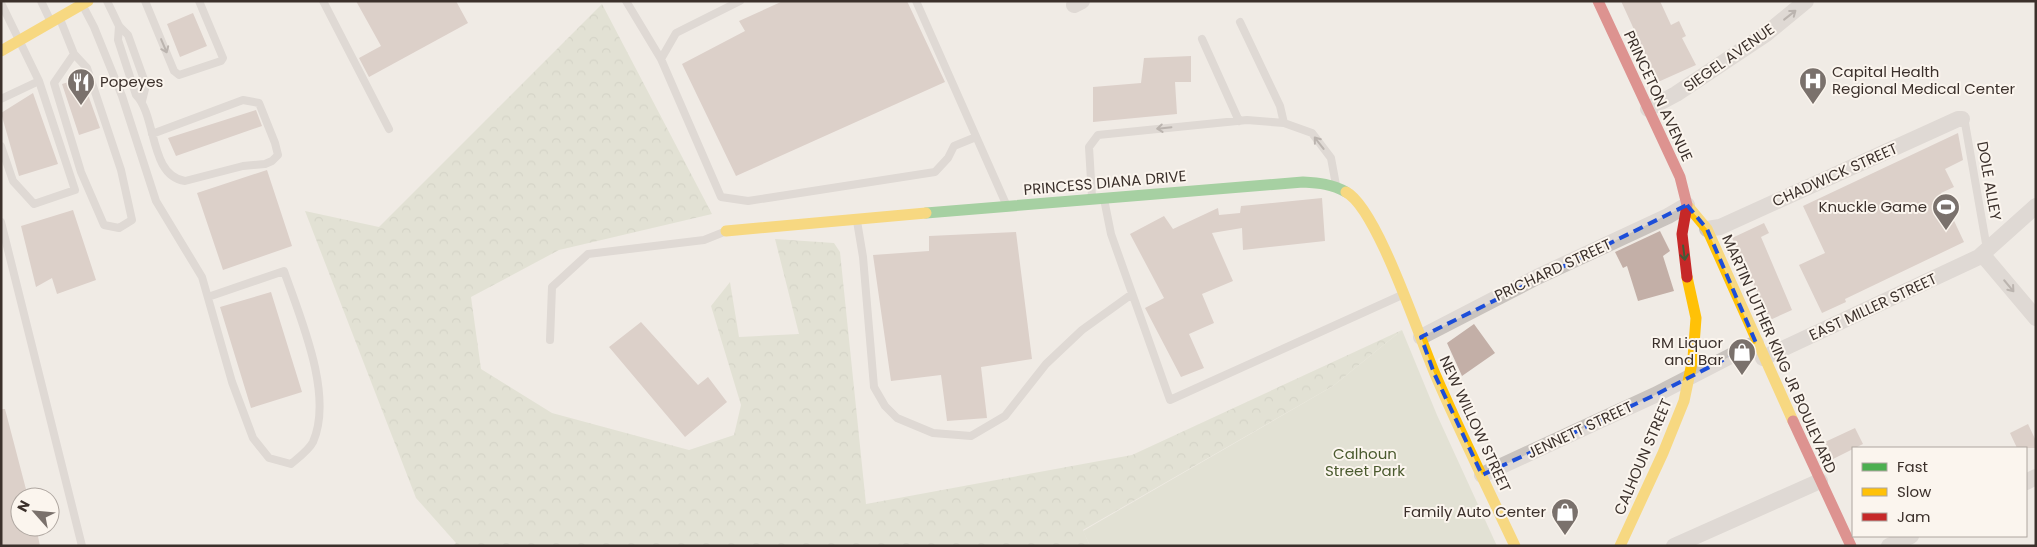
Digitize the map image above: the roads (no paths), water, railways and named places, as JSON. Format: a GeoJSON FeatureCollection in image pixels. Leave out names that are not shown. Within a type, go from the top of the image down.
{"type":"FeatureCollection","features":[{"type":"Feature","properties":{"kind":"main road","name":"PRINCETON AVENUE"},"geometry":{"type":"LineString","coordinates":[[1598,1],[1680,177],[1687,205]]}},
{"type":"Feature","properties":{"kind":"main road"},"geometry":{"type":"LineString","coordinates":[[1,51],[85,3]]}},
{"type":"Feature","properties":{"kind":"main road","name":"PRINCESS DIANA DRIVE"},"geometry":{"type":"LineString","coordinates":[[726,231],[1098,198],[1303,182],[1321,183],[1337,187],[1352,195],[1363,209],[1374,227],[1411,313]]}},
{"type":"Feature","properties":{"kind":"main road","name":"MARTIN LUTHER KING JR BOULEVARD"},"geometry":{"type":"LineString","coordinates":[[1687,205],[1707,229],[1760,350],[1851,546]]}},
{"type":"Feature","properties":{"kind":"main road","name":"CALHOUN STREET"},"geometry":{"type":"LineString","coordinates":[[1687,205],[1682,234],[1688,280],[1696,318]]}},
{"type":"Feature","properties":{"kind":"main road"},"geometry":{"type":"LineString","coordinates":[[1705,249],[1707,229]]}},
{"type":"Feature","properties":{"kind":"main road","name":"CALHOUN STREET"},"geometry":{"type":"LineString","coordinates":[[1620,546],[1681,410],[1689,378],[1696,318],[1702,305],[1702,296]]}},
{"type":"Feature","properties":{"kind":"main road","name":"NEW WILLOW STREET"},"geometry":{"type":"LineString","coordinates":[[1411,313],[1434,373],[1515,546]]}},
{"type":"Feature","properties":{"kind":"street","name":"SIEGEL AVENUE"},"geometry":{"type":"LineString","coordinates":[[1648,109],[1676,94],[1766,34],[1806,1]]}},
{"type":"Feature","properties":{"kind":"street","name":"CHADWICK STREET"},"geometry":{"type":"LineString","coordinates":[[1707,229],[1720,227],[1958,119],[1962,120]]}},
{"type":"Feature","properties":{"kind":"street","name":"PRICHARD STREET"},"geometry":{"type":"LineString","coordinates":[[1421,337],[1494,298],[1668,216],[1687,205]]}},
{"type":"Feature","properties":{"kind":"street","name":"EAST MILLER STREET"},"geometry":{"type":"LineString","coordinates":[[1760,350],[1984,252],[2036,206]]}},
{"type":"Feature","properties":{"kind":"street"},"geometry":{"type":"LineString","coordinates":[[1984,252],[2033,310]]}},
{"type":"Feature","properties":{"kind":"street","name":"JENNETT STREET"},"geometry":{"type":"LineString","coordinates":[[1482,476],[1689,378],[1760,350]]}},
{"type":"Feature","properties":{"kind":"street"},"geometry":{"type":"LineString","coordinates":[[1674,546],[1820,481]]}},
{"type":"Feature","properties":{"kind":"street"},"geometry":{"type":"LineString","coordinates":[[1890,546],[1909,537]]}},
{"type":"Feature","properties":{"kind":"lane"},"geometry":{"type":"LineString","coordinates":[[41,1],[55,19],[74,54],[87,68],[122,170],[132,220],[119,228],[104,225],[81,172],[54,83],[74,54]]}},
{"type":"Feature","properties":{"kind":"lane"},"geometry":{"type":"LineString","coordinates":[[107,1],[119,26],[128,35],[146,85],[142,101]]}},
{"type":"Feature","properties":{"kind":"lane"},"geometry":{"type":"LineString","coordinates":[[145,1],[174,71],[179,75],[221,62],[223,58],[199,1]]}},
{"type":"Feature","properties":{"kind":"lane"},"geometry":{"type":"LineString","coordinates":[[323,1],[389,129]]}},
{"type":"Feature","properties":{"kind":"lane"},"geometry":{"type":"LineString","coordinates":[[626,1],[662,59],[721,197],[748,201],[934,172],[948,158],[954,146],[976,137]]}},
{"type":"Feature","properties":{"kind":"lane"},"geometry":{"type":"LineString","coordinates":[[662,59],[676,33],[740,1]]}},
{"type":"Feature","properties":{"kind":"lane"},"geometry":{"type":"LineString","coordinates":[[916,1],[1007,206]]}},
{"type":"Feature","properties":{"kind":"lane"},"geometry":{"type":"LineString","coordinates":[[1,3],[39,81],[75,190],[34,204],[13,181],[1,146]]}},
{"type":"Feature","properties":{"kind":"lane"},"geometry":{"type":"LineString","coordinates":[[85,3],[122,96],[156,201],[202,277],[232,382],[253,438],[269,458],[291,464],[312,443],[320,413],[317,373],[284,271],[208,297]]}},
{"type":"Feature","properties":{"kind":"lane"},"geometry":{"type":"LineString","coordinates":[[1240,22],[1280,106],[1284,123]]}},
{"type":"Feature","properties":{"kind":"lane"},"geometry":{"type":"LineString","coordinates":[[119,26],[118,40],[136,94],[142,101],[152,134],[163,168],[176,180],[185,181],[242,166],[265,164],[272,161],[278,154],[259,103],[243,100],[152,134]]}},
{"type":"Feature","properties":{"kind":"lane"},"geometry":{"type":"LineString","coordinates":[[1202,39],[1239,121]]}},
{"type":"Feature","properties":{"kind":"lane"},"geometry":{"type":"LineString","coordinates":[[1,99],[39,81]]}},
{"type":"Feature","properties":{"kind":"lane","name":"DOLE ALLEY"},"geometry":{"type":"LineString","coordinates":[[1962,120],[1965,123],[1984,252]]}},
{"type":"Feature","properties":{"kind":"lane"},"geometry":{"type":"LineString","coordinates":[[1337,187],[1331,158],[1312,133],[1284,123],[1239,121],[1098,134],[1089,147],[1098,198],[1170,400],[1403,295]]}},
{"type":"Feature","properties":{"kind":"lane"},"geometry":{"type":"LineString","coordinates":[[857,219],[863,257],[874,387],[885,406],[897,418],[933,433],[971,436],[1005,416],[1046,364],[1082,330],[1132,294]]}},
{"type":"Feature","properties":{"kind":"lane"},"geometry":{"type":"LineString","coordinates":[[1,222],[5,254],[82,546]]}},
{"type":"Feature","properties":{"kind":"lane"},"geometry":{"type":"LineString","coordinates":[[550,340],[552,288],[588,254],[704,240],[726,231]]}},
{"type":"Feature","properties":{"kind":"place","name":"Capital Health Regional Medical Center"},"geometry":{"type":"Point","coordinates":[1813,105]}},
{"type":"Feature","properties":{"kind":"place","name":"Popeyes"},"geometry":{"type":"Point","coordinates":[81,106]}},
{"type":"Feature","properties":{"kind":"place","name":"Knuckle Game"},"geometry":{"type":"Point","coordinates":[1946,231]}},
{"type":"Feature","properties":{"kind":"place","name":"RM Liquor and Bar"},"geometry":{"type":"Point","coordinates":[1742,376]}},
{"type":"Feature","properties":{"kind":"place","name":"Family Auto Center"},"geometry":{"type":"Point","coordinates":[1565,536]}},
{"type":"Feature","properties":{"kind":"park label","name":"Calhoun Street Park"},"geometry":{"type":"Point","coordinates":[1365,462]}}]}
